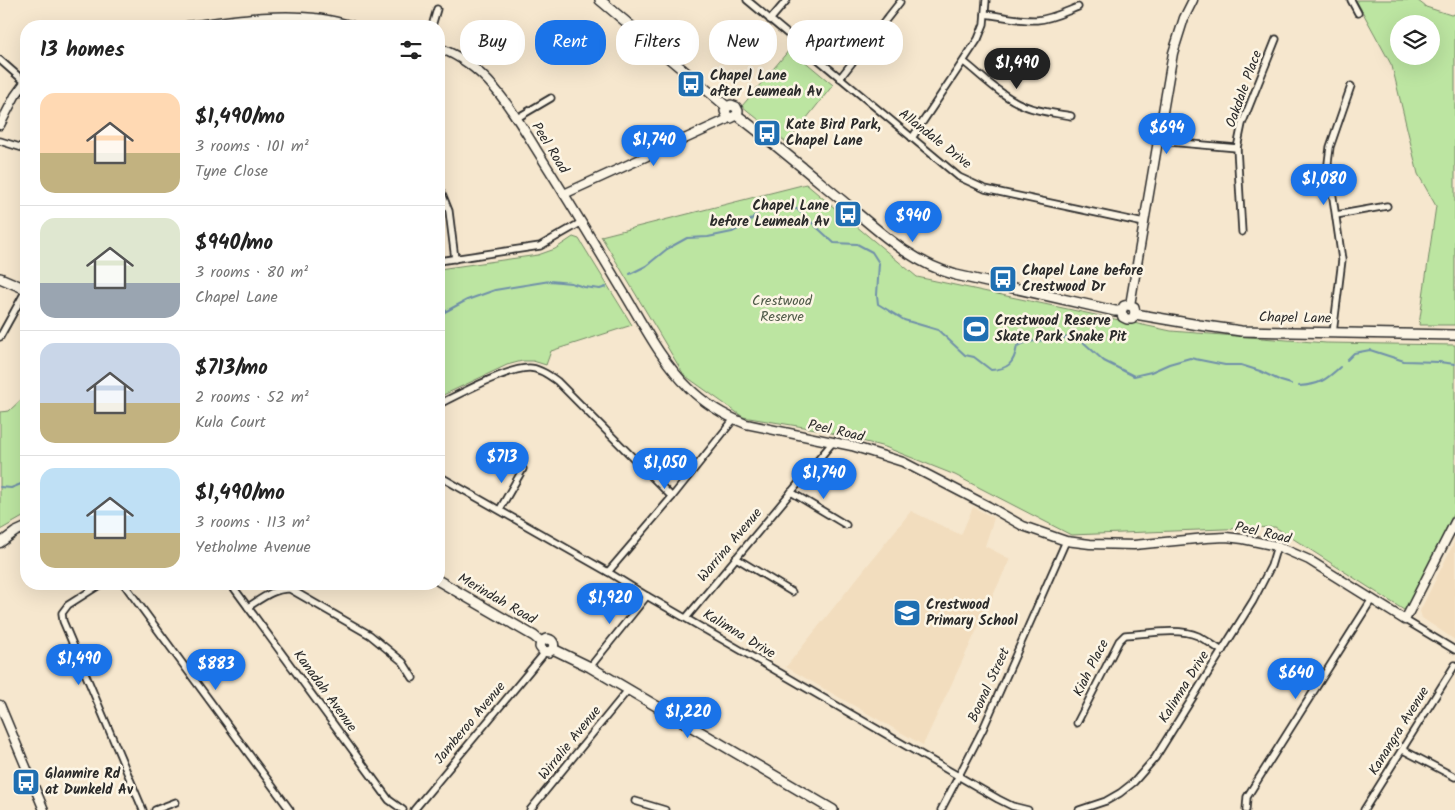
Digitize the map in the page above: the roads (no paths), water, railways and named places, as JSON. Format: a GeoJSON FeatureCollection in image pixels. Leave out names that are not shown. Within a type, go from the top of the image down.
{"type":"FeatureCollection","features":[{"type":"Feature","properties":{"kind":"main road"},"geometry":{"type":"LineString","coordinates":[[600,0],[727,107],[731,105],[736,106],[738,111],[733,116],[778,147],[896,245],[927,265],[956,275],[1115,312],[1121,311],[1124,306],[1130,305],[1134,308],[1135,314],[1132,319],[1127,319],[1123,317],[1121,311]]}},
{"type":"Feature","properties":{"kind":"main road"},"geometry":{"type":"LineString","coordinates":[[0,278],[20,287]]}},
{"type":"Feature","properties":{"kind":"main road","name":"Chapel Lane"},"geometry":{"type":"LineString","coordinates":[[1135,314],[1240,331],[1455,335]]}},
{"type":"Feature","properties":{"kind":"main road","name":"Merindah Road"},"geometry":{"type":"LineString","coordinates":[[445,585],[541,642]]}},
{"type":"Feature","properties":{"kind":"main road"},"geometry":{"type":"LineString","coordinates":[[546,639],[551,641],[554,646],[553,649],[549,652],[543,651],[540,646],[541,642],[546,639]]}},
{"type":"Feature","properties":{"kind":"main road"},"geometry":{"type":"LineString","coordinates":[[553,649],[590,667],[833,810]]}},
{"type":"Feature","properties":{"kind":"street","name":"Allandale Drive"},"geometry":{"type":"LineString","coordinates":[[747,0],[770,20]]}},
{"type":"Feature","properties":{"kind":"street"},"geometry":{"type":"LineString","coordinates":[[770,20],[786,0]]}},
{"type":"Feature","properties":{"kind":"street"},"geometry":{"type":"LineString","coordinates":[[912,138],[964,62],[982,31],[986,14],[986,0]]}},
{"type":"Feature","properties":{"kind":"street"},"geometry":{"type":"LineString","coordinates":[[1130,305],[1176,43],[1184,18],[1193,0]]}},
{"type":"Feature","properties":{"kind":"street"},"geometry":{"type":"LineString","coordinates":[[1352,0],[1358,13]]}},
{"type":"Feature","properties":{"kind":"street"},"geometry":{"type":"LineString","coordinates":[[840,78],[900,2]]}},
{"type":"Feature","properties":{"kind":"street"},"geometry":{"type":"LineString","coordinates":[[986,14],[1037,20],[1046,19],[1078,7]]}},
{"type":"Feature","properties":{"kind":"street"},"geometry":{"type":"LineString","coordinates":[[434,20],[437,9]]}},
{"type":"Feature","properties":{"kind":"street"},"geometry":{"type":"LineString","coordinates":[[240,20],[293,16],[326,20]]}},
{"type":"Feature","properties":{"kind":"street","name":"Allandale Drive"},"geometry":{"type":"LineString","coordinates":[[777,26],[959,177],[985,188],[1144,223]]}},
{"type":"Feature","properties":{"kind":"street","name":"Oakdale Place"},"geometry":{"type":"LineString","coordinates":[[1242,232],[1237,148],[1242,124],[1276,39]]}},
{"type":"Feature","properties":{"kind":"street","name":"Peel Road"},"geometry":{"type":"LineString","coordinates":[[445,50],[476,70],[501,95],[582,222],[665,360],[690,389],[734,419],[746,424],[852,446],[902,462],[1024,526],[1066,541],[1134,545],[1226,537],[1277,546],[1308,560],[1406,620]]}},
{"type":"Feature","properties":{"kind":"street"},"geometry":{"type":"LineString","coordinates":[[0,60],[20,76]]}},
{"type":"Feature","properties":{"kind":"street"},"geometry":{"type":"LineString","coordinates":[[964,62],[1017,103],[1035,109],[1071,116]]}},
{"type":"Feature","properties":{"kind":"street"},"geometry":{"type":"LineString","coordinates":[[1334,333],[1342,260],[1328,163],[1330,147],[1351,86]]}},
{"type":"Feature","properties":{"kind":"street"},"geometry":{"type":"LineString","coordinates":[[0,125],[20,89]]}},
{"type":"Feature","properties":{"kind":"street"},"geometry":{"type":"LineString","coordinates":[[517,118],[551,98]]}},
{"type":"Feature","properties":{"kind":"street"},"geometry":{"type":"LineString","coordinates":[[564,194],[651,156],[733,116]]}},
{"type":"Feature","properties":{"kind":"street"},"geometry":{"type":"LineString","coordinates":[[0,141],[20,147]]}},
{"type":"Feature","properties":{"kind":"street","name":"Oakdale Place"},"geometry":{"type":"LineString","coordinates":[[1158,141],[1237,148]]}},
{"type":"Feature","properties":{"kind":"street"},"geometry":{"type":"LineString","coordinates":[[445,201],[449,211],[455,259]]}},
{"type":"Feature","properties":{"kind":"street"},"geometry":{"type":"LineString","coordinates":[[1336,214],[1387,206]]}},
{"type":"Feature","properties":{"kind":"street"},"geometry":{"type":"LineString","coordinates":[[445,260],[540,246],[582,222]]}},
{"type":"Feature","properties":{"kind":"street"},"geometry":{"type":"LineString","coordinates":[[0,337],[20,301]]}},
{"type":"Feature","properties":{"kind":"street"},"geometry":{"type":"LineString","coordinates":[[445,401],[515,370],[529,368],[539,370],[557,381],[672,497]]}},
{"type":"Feature","properties":{"kind":"street"},"geometry":{"type":"LineString","coordinates":[[608,572],[672,497],[734,419]]}},
{"type":"Feature","properties":{"kind":"street","name":"Warrina Avenue"},"geometry":{"type":"LineString","coordinates":[[686,618],[833,442]]}},
{"type":"Feature","properties":{"kind":"street"},"geometry":{"type":"LineString","coordinates":[[500,509],[523,469]]}},
{"type":"Feature","properties":{"kind":"street","name":"Kalimna Drive"},"geometry":{"type":"LineString","coordinates":[[445,479],[500,509],[646,596],[959,777],[1012,806],[1028,810]]}},
{"type":"Feature","properties":{"kind":"street"},"geometry":{"type":"LineString","coordinates":[[791,492],[846,525]]}},
{"type":"Feature","properties":{"kind":"street"},"geometry":{"type":"LineString","coordinates":[[1455,522],[1406,620],[1455,650]]}},
{"type":"Feature","properties":{"kind":"street"},"geometry":{"type":"LineString","coordinates":[[0,543],[20,530]]}},
{"type":"Feature","properties":{"kind":"street","name":"Boonal Street"},"geometry":{"type":"LineString","coordinates":[[941,810],[959,777],[1006,678],[1066,541]]}},
{"type":"Feature","properties":{"kind":"street","name":"Kalimna Drive"},"geometry":{"type":"LineString","coordinates":[[1079,810],[1106,801],[1120,793],[1134,782],[1155,758],[1260,588],[1271,566],[1277,546]]}},
{"type":"Feature","properties":{"kind":"street"},"geometry":{"type":"LineString","coordinates":[[736,558],[792,592]]}},
{"type":"Feature","properties":{"kind":"street"},"geometry":{"type":"LineString","coordinates":[[92,590],[68,605],[62,614],[63,621],[143,810]]}},
{"type":"Feature","properties":{"kind":"street"},"geometry":{"type":"LineString","coordinates":[[128,590],[290,810]]}},
{"type":"Feature","properties":{"kind":"street","name":"Kanadah Avenue"},"geometry":{"type":"LineString","coordinates":[[235,590],[389,800],[404,810]]}},
{"type":"Feature","properties":{"kind":"street"},"geometry":{"type":"LineString","coordinates":[[248,607],[277,590]]}},
{"type":"Feature","properties":{"kind":"street"},"geometry":{"type":"LineString","coordinates":[[292,590],[370,635],[403,662],[413,678]]}},
{"type":"Feature","properties":{"kind":"street"},"geometry":{"type":"LineString","coordinates":[[590,667],[646,596]]}},
{"type":"Feature","properties":{"kind":"street"},"geometry":{"type":"LineString","coordinates":[[1246,810],[1248,797],[1372,599]]}},
{"type":"Feature","properties":{"kind":"street","name":"Kiah Place"},"geometry":{"type":"LineString","coordinates":[[1077,723],[1118,641],[1124,635],[1188,633],[1199,636],[1222,651]]}},
{"type":"Feature","properties":{"kind":"street","name":"Jamberoo Avenue"},"geometry":{"type":"LineString","coordinates":[[414,810],[542,656],[543,651]]}},
{"type":"Feature","properties":{"kind":"street","name":"Kanangra Avenue"},"geometry":{"type":"LineString","coordinates":[[1364,810],[1455,665]]}},
{"type":"Feature","properties":{"kind":"street","name":"Wirralie Avenue"},"geometry":{"type":"LineString","coordinates":[[530,810],[628,690]]}},
{"type":"Feature","properties":{"kind":"street"},"geometry":{"type":"LineString","coordinates":[[0,705],[43,810]]}},
{"type":"Feature","properties":{"kind":"street"},"geometry":{"type":"LineString","coordinates":[[1403,750],[1455,777]]}},
{"type":"Feature","properties":{"kind":"street"},"geometry":{"type":"LineString","coordinates":[[636,801],[665,810]]}},
{"type":"Feature","properties":{"kind":"street"},"geometry":{"type":"LineString","coordinates":[[155,810],[176,802]]}},
{"type":"Feature","properties":{"kind":"waterway"},"geometry":{"type":"LineString","coordinates":[[630,274],[646,266],[667,249],[687,238],[708,237],[732,232],[746,225],[758,212],[768,208],[797,209],[834,243],[857,244],[872,252],[879,263],[878,304],[904,320],[938,330],[965,355],[974,357],[991,370],[1006,367],[1012,361],[1017,346],[1027,342],[1072,337],[1082,341],[1104,361],[1134,376],[1190,358],[1225,365],[1241,365],[1291,384]]}},
{"type":"Feature","properties":{"kind":"waterway"},"geometry":{"type":"LineString","coordinates":[[445,312],[467,300],[495,290],[550,281],[600,289],[606,287]]}},
{"type":"Feature","properties":{"kind":"waterway"},"geometry":{"type":"LineString","coordinates":[[1347,360],[1354,353],[1370,350],[1404,361],[1455,364]]}},
{"type":"Feature","properties":{"kind":"waterway"},"geometry":{"type":"LineString","coordinates":[[1299,386],[1322,381],[1340,367]]}},
{"type":"Feature","properties":{"kind":"waterway"},"geometry":{"type":"LineString","coordinates":[[0,487],[11,488],[20,484]]}},
{"type":"Feature","properties":{"kind":"place","name":"Chapel Lane after Leumeah Av"},"geometry":{"type":"Point","coordinates":[691,84]}},
{"type":"Feature","properties":{"kind":"place","name":"Kate Bird Park, Chapel Lane"},"geometry":{"type":"Point","coordinates":[767,133]}},
{"type":"Feature","properties":{"kind":"place","name":"Chapel Lane before Leumeah Av"},"geometry":{"type":"Point","coordinates":[848,214]}},
{"type":"Feature","properties":{"kind":"place","name":"Chapel Lane before Crestwood Dr"},"geometry":{"type":"Point","coordinates":[1003,279]}},
{"type":"Feature","properties":{"kind":"place","name":"Crestwood Reserve Skate Park Snake Pit"},"geometry":{"type":"Point","coordinates":[976,329]}},
{"type":"Feature","properties":{"kind":"place","name":"Crestwood Primary School"},"geometry":{"type":"Point","coordinates":[907,613]}},
{"type":"Feature","properties":{"kind":"place","name":"Glanmire Rd at Dunkeld Av"},"geometry":{"type":"Point","coordinates":[26,782]}},
{"type":"Feature","properties":{"kind":"park label","name":"Crestwood Reserve"},"geometry":{"type":"Point","coordinates":[782,310]}}]}
